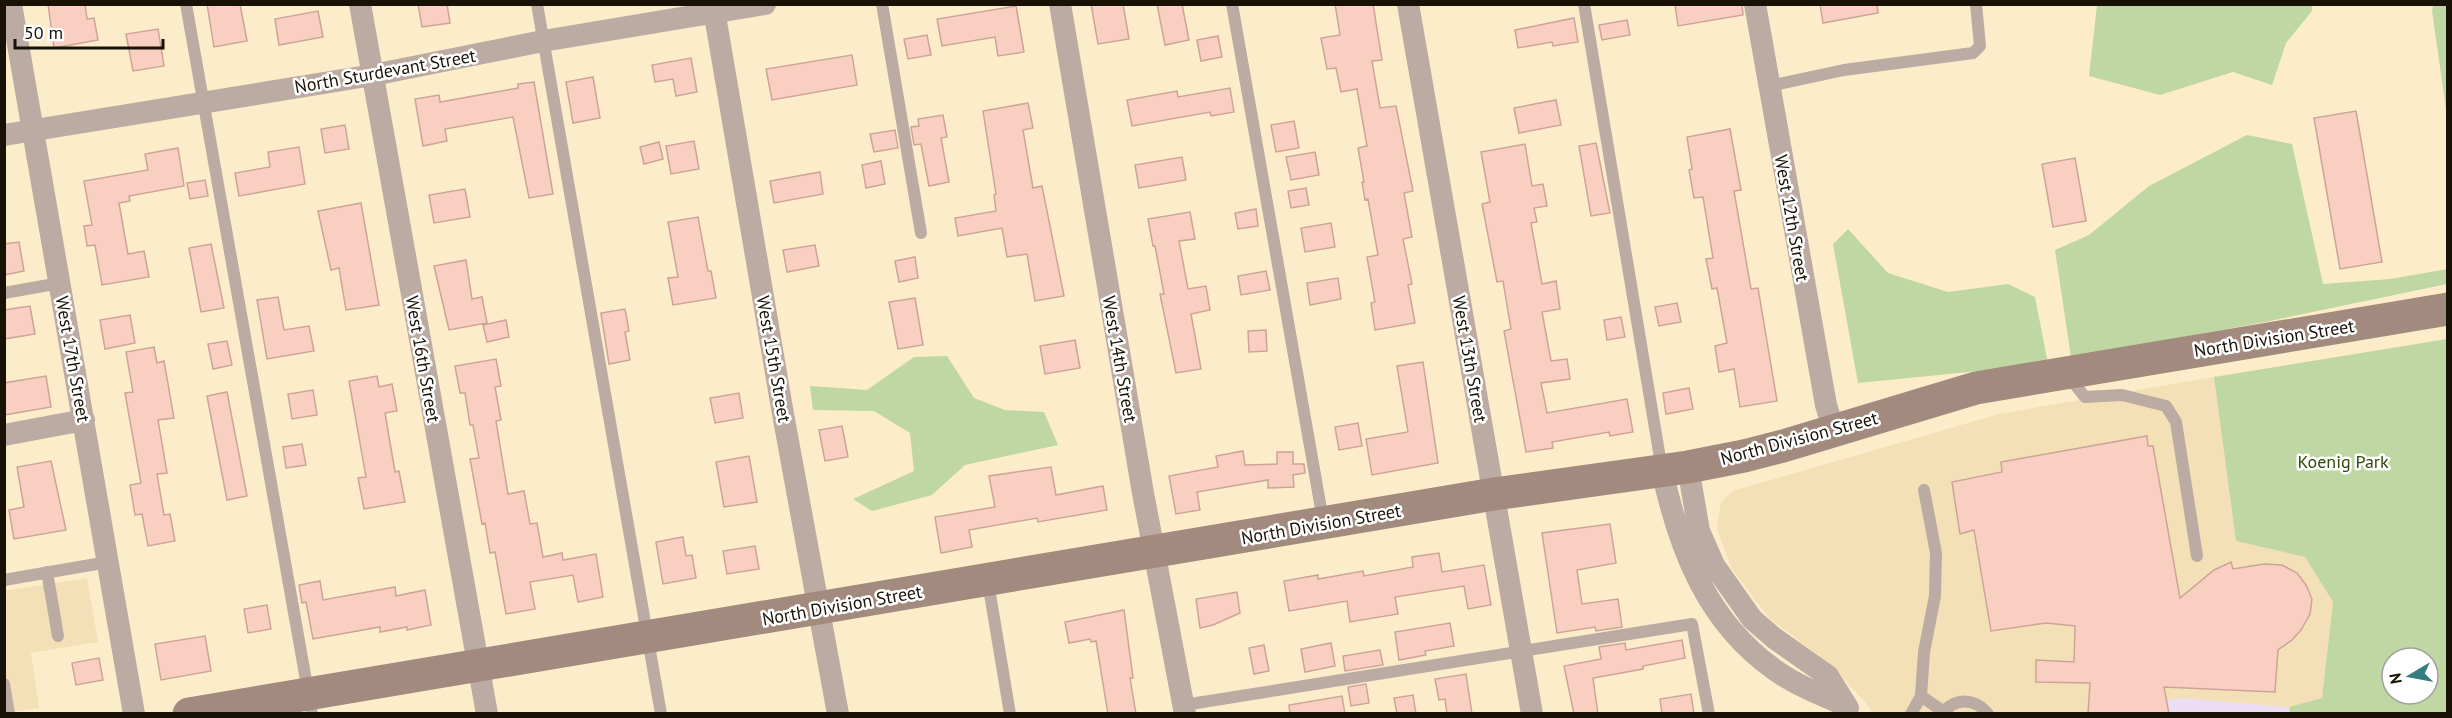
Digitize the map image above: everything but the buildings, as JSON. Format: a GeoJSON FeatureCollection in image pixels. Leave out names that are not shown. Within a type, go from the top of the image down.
{"type":"FeatureCollection","features":[{"type":"Feature","properties":{"kind":"main road","name":"North Division Street"},"geometry":{"type":"LineString","coordinates":[[189,714],[310,704],[478,666],[1494,494],[1675,468],[1784,446],[1976,388],[2448,309]]}},
{"type":"Feature","properties":{"kind":"street","name":"West 17th Street"},"geometry":{"type":"LineString","coordinates":[[11,4],[134,714]]}},
{"type":"Feature","properties":{"kind":"street","name":"West 16th Street"},"geometry":{"type":"LineString","coordinates":[[360,4],[487,714]]}},
{"type":"Feature","properties":{"kind":"street","name":"North Sturdevant Street"},"geometry":{"type":"LineString","coordinates":[[4,135],[372,75],[714,9],[765,4]]}},
{"type":"Feature","properties":{"kind":"street","name":"West 14th Street"},"geometry":{"type":"LineString","coordinates":[[1060,4],[1141,482],[1185,709]]}},
{"type":"Feature","properties":{"kind":"street","name":"West 13th Street"},"geometry":{"type":"LineString","coordinates":[[1408,4],[1532,714]]}},
{"type":"Feature","properties":{"kind":"street","name":"West 12th Street"},"geometry":{"type":"LineString","coordinates":[[1755,4],[1826,405],[1834,431]]}},
{"type":"Feature","properties":{"kind":"street","name":"West 15th Street"},"geometry":{"type":"LineString","coordinates":[[714,9],[783,414],[838,714]]}},
{"type":"Feature","properties":{"kind":"street"},"geometry":{"type":"LineString","coordinates":[[4,435],[84,420]]}},
{"type":"Feature","properties":{"kind":"street"},"geometry":{"type":"LineString","coordinates":[[1675,468],[1714,566],[1752,619],[1774,638],[1828,676],[1846,711]]}},
{"type":"Feature","properties":{"kind":"lane"},"geometry":{"type":"LineString","coordinates":[[186,4],[310,704]]}},
{"type":"Feature","properties":{"kind":"lane"},"geometry":{"type":"LineString","coordinates":[[537,4],[661,714]]}},
{"type":"Feature","properties":{"kind":"lane"},"geometry":{"type":"LineString","coordinates":[[882,4],[921,233]]}},
{"type":"Feature","properties":{"kind":"lane"},"geometry":{"type":"LineString","coordinates":[[1232,4],[1323,523]]}},
{"type":"Feature","properties":{"kind":"lane"},"geometry":{"type":"LineString","coordinates":[[1584,4],[1631,272],[1675,468]]}},
{"type":"Feature","properties":{"kind":"lane"},"geometry":{"type":"LineString","coordinates":[[1768,86],[1844,70],[1973,53],[1980,46],[1976,4]]}},
{"type":"Feature","properties":{"kind":"lane"},"geometry":{"type":"LineString","coordinates":[[4,293],[60,283]]}},
{"type":"Feature","properties":{"kind":"lane"},"geometry":{"type":"LineString","coordinates":[[2065,373],[2085,397],[2122,394],[2166,406],[2176,422],[2197,556]]}},
{"type":"Feature","properties":{"kind":"lane"},"geometry":{"type":"LineString","coordinates":[[1911,714],[1921,696],[1924,652],[1935,596],[1936,553],[1924,490]]}},
{"type":"Feature","properties":{"kind":"lane"},"geometry":{"type":"LineString","coordinates":[[4,580],[108,562]]}},
{"type":"Feature","properties":{"kind":"lane"},"geometry":{"type":"LineString","coordinates":[[47,573],[58,636]]}},
{"type":"Feature","properties":{"kind":"lane"},"geometry":{"type":"LineString","coordinates":[[988,580],[1010,714]]}},
{"type":"Feature","properties":{"kind":"lane"},"geometry":{"type":"LineString","coordinates":[[1185,709],[1692,624],[1709,714]]}},
{"type":"Feature","properties":{"kind":"lane"},"geometry":{"type":"LineString","coordinates":[[4,684],[9,714]]}},
{"type":"Feature","properties":{"kind":"lane"},"geometry":{"type":"LineString","coordinates":[[1921,696],[1943,713],[1954,703],[1963,701],[1980,705],[1988,714]]}},
{"type":"Feature","properties":{"kind":"shaded area"},"geometry":{"type":"Polygon","coordinates":[[[2214,377],[2236,541],[2305,557],[2333,602],[2322,698],[2289,707],[2181,698],[2088,713],[1873,713],[1831,665],[1769,618],[1732,569],[1717,529],[1721,502],[1733,491],[1999,414],[2214,377]]]}},
{"type":"Feature","properties":{"kind":"shaded area"},"geometry":{"type":"Polygon","coordinates":[[[87,578],[98,642],[31,653],[39,708],[5,713],[5,591],[87,578]]]}},
{"type":"Feature","properties":{"kind":"shaded area"},"geometry":{"type":"Polygon","coordinates":[[[2181,698],[2289,707],[2290,713],[2088,714],[2181,698]]]}},
{"type":"Feature","properties":{"kind":"green space"},"geometry":{"type":"Polygon","coordinates":[[[2312,4],[2312,11],[2286,43],[2272,85],[2233,72],[2160,95],[2089,76],[2097,5],[2312,4]]]}},
{"type":"Feature","properties":{"kind":"green space"},"geometry":{"type":"Polygon","coordinates":[[[2433,5],[2447,5],[2447,116],[2432,11],[2433,5]]]}},
{"type":"Feature","properties":{"kind":"green space"},"geometry":{"type":"Polygon","coordinates":[[[2247,135],[2292,144],[2323,284],[2391,279],[2447,269],[2447,284],[2265,322],[2071,357],[2055,250],[2089,235],[2149,186],[2247,135]]]}},
{"type":"Feature","properties":{"kind":"green space"},"geometry":{"type":"Polygon","coordinates":[[[1848,229],[1888,273],[1948,292],[2008,284],[2035,297],[2048,364],[1858,383],[1833,244],[1848,229]]]}},
{"type":"Feature","properties":{"kind":"green space","name":"Koenig Park"},"geometry":{"type":"Polygon","coordinates":[[[2447,339],[2447,713],[2290,713],[2289,707],[2322,698],[2333,602],[2305,557],[2236,541],[2214,377],[2447,339]]]}},
{"type":"Feature","properties":{"kind":"green space"},"geometry":{"type":"Polygon","coordinates":[[[947,356],[974,398],[1005,410],[1044,412],[1058,445],[965,465],[932,495],[872,511],[853,499],[914,471],[910,433],[874,411],[813,410],[810,386],[867,390],[914,357],[947,356]]]}}]}
